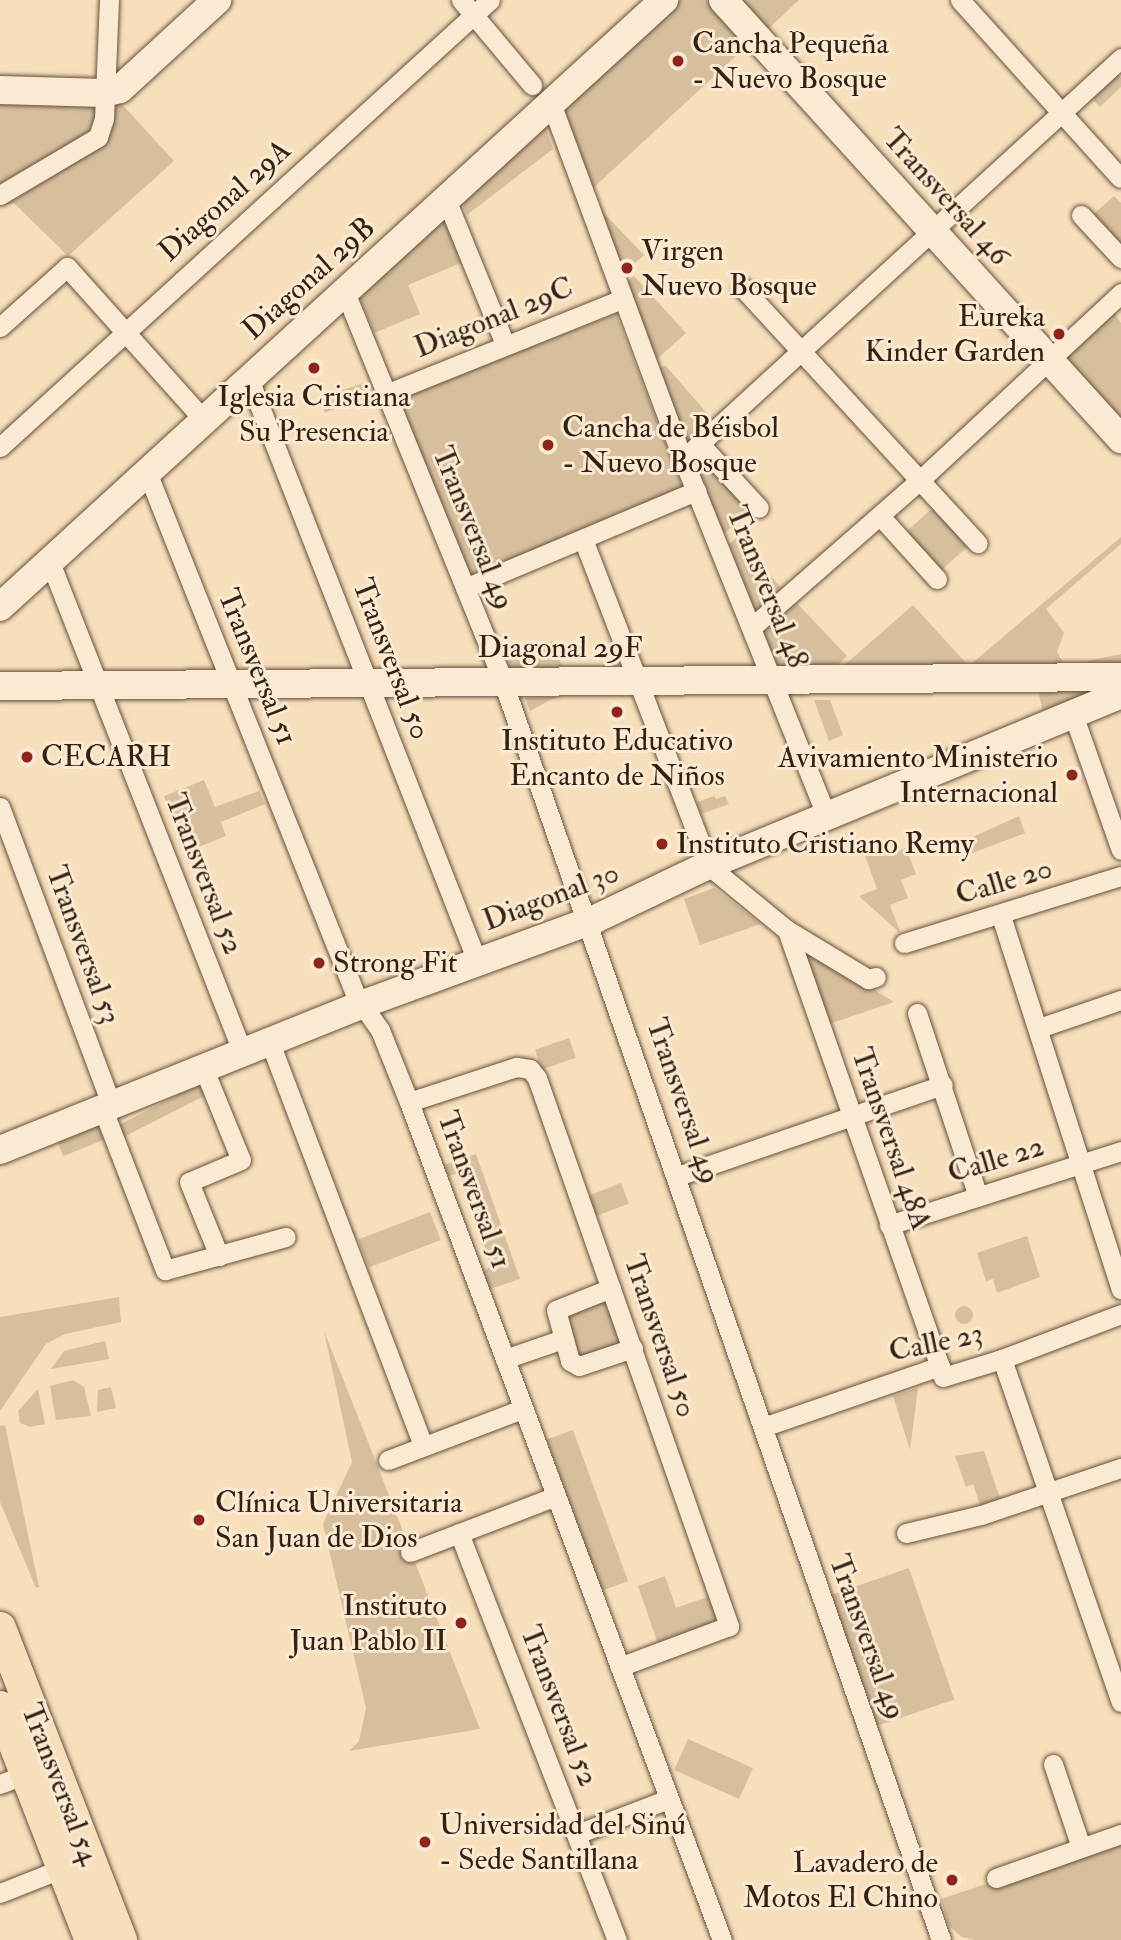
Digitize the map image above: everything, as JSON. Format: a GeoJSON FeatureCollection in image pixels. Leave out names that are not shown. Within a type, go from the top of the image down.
{"type":"FeatureCollection","features":[{"type":"Feature","properties":{"kind":"main road","name":"Transversal 54"},"geometry":{"type":"LineString","coordinates":[[0,1628],[121,1940]]}},
{"type":"Feature","properties":{"kind":"main road","name":"Transversal 54"},"geometry":{"type":"LineString","coordinates":[[0,1707],[13,1779],[63,1868],[91,1940]]}},
{"type":"Feature","properties":{"kind":"street"},"geometry":{"type":"LineString","coordinates":[[0,195],[99,137],[109,0]]}},
{"type":"Feature","properties":{"kind":"street"},"geometry":{"type":"LineString","coordinates":[[0,90],[104,93],[128,84],[217,0]]}},
{"type":"Feature","properties":{"kind":"street","name":"Diagonal 29A"},"geometry":{"type":"LineString","coordinates":[[0,447],[467,7],[490,0]]}},
{"type":"Feature","properties":{"kind":"street","name":"Diagonal 29B"},"geometry":{"type":"LineString","coordinates":[[0,607],[446,199],[542,94],[664,0]]}},
{"type":"Feature","properties":{"kind":"street","name":"Transversal 46"},"geometry":{"type":"LineString","coordinates":[[723,0],[1049,361],[1120,434]]}},
{"type":"Feature","properties":{"kind":"street"},"geometry":{"type":"LineString","coordinates":[[960,0],[1120,178]]}},
{"type":"Feature","properties":{"kind":"street","name":"Transversal 48"},"geometry":{"type":"LineString","coordinates":[[467,7],[542,94],[683,459],[827,818]]}},
{"type":"Feature","properties":{"kind":"street"},"geometry":{"type":"LineString","coordinates":[[683,459],[1121,58]]}},
{"type":"Feature","properties":{"kind":"street"},"geometry":{"type":"LineString","coordinates":[[446,199],[506,344]]}},
{"type":"Feature","properties":{"kind":"street"},"geometry":{"type":"LineString","coordinates":[[1081,215],[1121,258]]}},
{"type":"Feature","properties":{"kind":"street"},"geometry":{"type":"LineString","coordinates":[[0,327],[67,267],[204,420]]}},
{"type":"Feature","properties":{"kind":"street"},"geometry":{"type":"LineString","coordinates":[[742,287],[977,543]]}},
{"type":"Feature","properties":{"kind":"street","name":"Transversal 49"},"geometry":{"type":"LineString","coordinates":[[345,292],[503,682],[678,1176],[941,1940]]}},
{"type":"Feature","properties":{"kind":"street"},"geometry":{"type":"LineString","coordinates":[[752,627],[920,480],[1121,293]]}},
{"type":"Feature","properties":{"kind":"street","name":"Diagonal 29C"},"geometry":{"type":"LineString","coordinates":[[388,393],[622,299]]}},
{"type":"Feature","properties":{"kind":"street","name":"Transversal 50"},"geometry":{"type":"LineString","coordinates":[[249,379],[477,961]]}},
{"type":"Feature","properties":{"kind":"street"},"geometry":{"type":"LineString","coordinates":[[699,443],[759,508]]}},
{"type":"Feature","properties":{"kind":"street","name":"Transversal 51"},"geometry":{"type":"LineString","coordinates":[[147,472],[356,996],[380,1030],[409,1102],[505,1359],[553,1497],[722,1940]]}},
{"type":"Feature","properties":{"kind":"street"},"geometry":{"type":"LineString","coordinates":[[464,588],[696,491]]}},
{"type":"Feature","properties":{"kind":"street"},"geometry":{"type":"LineString","coordinates":[[880,516],[937,579]]}},
{"type":"Feature","properties":{"kind":"street"},"geometry":{"type":"LineString","coordinates":[[583,538],[709,866],[787,930],[868,979],[876,977]]}},
{"type":"Feature","properties":{"kind":"street","name":"Transversal 52"},"geometry":{"type":"LineString","coordinates":[[50,562],[242,1051]]}},
{"type":"Feature","properties":{"kind":"street","name":"Diagonal 29F"},"geometry":{"type":"LineString","coordinates":[[0,685],[1121,677]]}},
{"type":"Feature","properties":{"kind":"street","name":"Diagonal 30"},"geometry":{"type":"LineString","coordinates":[[0,1150],[269,1040],[588,921],[709,866],[1121,694]]}},
{"type":"Feature","properties":{"kind":"street"},"geometry":{"type":"LineString","coordinates":[[1073,714],[1121,850]]}},
{"type":"Feature","properties":{"kind":"street","name":"Transversal 53"},"geometry":{"type":"LineString","coordinates":[[0,807],[165,1270],[286,1237]]}},
{"type":"Feature","properties":{"kind":"street","name":"Calle 20"},"geometry":{"type":"LineString","coordinates":[[904,943],[1001,916],[1121,876]]}},
{"type":"Feature","properties":{"kind":"street"},"geometry":{"type":"LineString","coordinates":[[1001,916],[1083,1164],[1121,1289]]}},
{"type":"Feature","properties":{"kind":"street","name":"Transversal 48A"},"geometry":{"type":"LineString","coordinates":[[787,930],[940,1366]]}},
{"type":"Feature","properties":{"kind":"street"},"geometry":{"type":"LineString","coordinates":[[1039,1028],[1121,1000]]}},
{"type":"Feature","properties":{"kind":"street"},"geometry":{"type":"LineString","coordinates":[[917,1013],[978,1196]]}},
{"type":"Feature","properties":{"kind":"street"},"geometry":{"type":"LineString","coordinates":[[269,1040],[423,1446]]}},
{"type":"Feature","properties":{"kind":"street"},"geometry":{"type":"LineString","coordinates":[[203,1067],[241,1160],[189,1182],[219,1256]]}},
{"type":"Feature","properties":{"kind":"street","name":"Transversal 50"},"geometry":{"type":"LineString","coordinates":[[409,1102],[511,1068],[530,1069],[633,1348],[730,1626],[619,1667]]}},
{"type":"Feature","properties":{"kind":"street"},"geometry":{"type":"LineString","coordinates":[[678,1176],[943,1085]]}},
{"type":"Feature","properties":{"kind":"street","name":"Calle 22"},"geometry":{"type":"LineString","coordinates":[[889,1225],[1121,1151]]}},
{"type":"Feature","properties":{"kind":"street"},"geometry":{"type":"LineString","coordinates":[[611,1288],[558,1308],[555,1314],[563,1339],[576,1366],[633,1348]]}},
{"type":"Feature","properties":{"kind":"street","name":"Calle 23"},"geometry":{"type":"LineString","coordinates":[[763,1427],[940,1366],[943,1377],[1002,1359],[1121,1314]]}},
{"type":"Feature","properties":{"kind":"street"},"geometry":{"type":"LineString","coordinates":[[505,1359],[563,1339]]}},
{"type":"Feature","properties":{"kind":"street"},"geometry":{"type":"LineString","coordinates":[[1002,1359],[1121,1702]]}},
{"type":"Feature","properties":{"kind":"street"},"geometry":{"type":"LineString","coordinates":[[388,1460],[522,1409]]}},
{"type":"Feature","properties":{"kind":"street"},"geometry":{"type":"LineString","coordinates":[[905,1533],[981,1515],[1121,1468]]}},
{"type":"Feature","properties":{"kind":"street"},"geometry":{"type":"LineString","coordinates":[[411,1552],[553,1497]]}},
{"type":"Feature","properties":{"kind":"street","name":"Transversal 52"},"geometry":{"type":"LineString","coordinates":[[459,1533],[617,1940]]}},
{"type":"Feature","properties":{"kind":"street"},"geometry":{"type":"LineString","coordinates":[[1053,1764],[1081,1847]]}},
{"type":"Feature","properties":{"kind":"street"},"geometry":{"type":"LineString","coordinates":[[577,1834],[668,1799]]}},
{"type":"Feature","properties":{"kind":"street"},"geometry":{"type":"LineString","coordinates":[[996,1878],[1121,1833]]}},
{"type":"Feature","properties":{"kind":"street"},"geometry":{"type":"LineString","coordinates":[[0,1893],[63,1868]]}},
{"type":"Feature","properties":{"kind":"shaded area"},"geometry":{"type":"Polygon","coordinates":[[[677,0],[706,0],[747,46],[590,191],[559,107],[677,0]]]}},
{"type":"Feature","properties":{"kind":"shaded area"},"geometry":{"type":"Polygon","coordinates":[[[740,0],[799,0],[767,30],[740,0]]]}},
{"type":"Feature","properties":{"kind":"shaded area"},"geometry":{"type":"Polygon","coordinates":[[[1114,70],[1121,78],[1121,87],[1100,107],[1088,94],[1114,70]]]}},
{"type":"Feature","properties":{"kind":"shaded area"},"geometry":{"type":"Polygon","coordinates":[[[119,101],[174,161],[68,256],[14,203],[0,206],[0,103],[111,108],[119,101]]]}},
{"type":"Feature","properties":{"kind":"shaded area"},"geometry":{"type":"Polygon","coordinates":[[[544,123],[553,149],[467,215],[461,199],[544,123]]]}},
{"type":"Feature","properties":{"kind":"shaded area"},"geometry":{"type":"Polygon","coordinates":[[[1114,196],[1121,203],[1121,253],[1089,218],[1114,196]]]}},
{"type":"Feature","properties":{"kind":"shaded area"},"geometry":{"type":"Polygon","coordinates":[[[595,204],[644,255],[621,276],[595,204]]]}},
{"type":"Feature","properties":{"kind":"shaded area"},"geometry":{"type":"Polygon","coordinates":[[[441,213],[461,263],[408,285],[420,314],[374,333],[356,289],[441,213]]]}},
{"type":"Feature","properties":{"kind":"shaded area"},"geometry":{"type":"Polygon","coordinates":[[[634,276],[686,333],[656,360],[623,286],[634,276]]]}},
{"type":"Feature","properties":{"kind":"shaded area"},"geometry":{"type":"Polygon","coordinates":[[[1114,312],[1121,323],[1121,421],[1063,360],[1114,312]]]}},
{"type":"Feature","properties":{"kind":"shaded area","name":"Cancha de Béisbol - Nuevo Bosque"},"geometry":{"type":"Polygon","coordinates":[[[616,314],[684,492],[467,576],[398,397],[616,314]]]}},
{"type":"Feature","properties":{"kind":"shaded area"},"geometry":{"type":"Polygon","coordinates":[[[665,365],[714,421],[688,447],[659,370],[665,365]]]}},
{"type":"Feature","properties":{"kind":"shaded area"},"geometry":{"type":"Polygon","coordinates":[[[365,382],[370,396],[325,413],[320,398],[365,382]]]}},
{"type":"Feature","properties":{"kind":"shaded area"},"geometry":{"type":"Polygon","coordinates":[[[702,450],[754,506],[724,534],[690,460],[702,450]]]}},
{"type":"Feature","properties":{"kind":"shaded area"},"geometry":{"type":"Polygon","coordinates":[[[936,505],[971,544],[937,574],[903,535],[936,505]]]}},
{"type":"Feature","properties":{"kind":"shaded area"},"geometry":{"type":"Polygon","coordinates":[[[737,537],[785,592],[757,617],[729,544],[737,537]]]}},
{"type":"Feature","properties":{"kind":"shaded area"},"geometry":{"type":"Polygon","coordinates":[[[1121,537],[1121,544],[1046,609],[1064,633],[1057,652],[1066,669],[963,671],[1121,537]]]}},
{"type":"Feature","properties":{"kind":"shaded area"},"geometry":{"type":"Polygon","coordinates":[[[794,600],[847,656],[834,668],[774,666],[761,627],[794,600]]]}},
{"type":"Feature","properties":{"kind":"shaded area"},"geometry":{"type":"Polygon","coordinates":[[[913,605],[966,663],[959,669],[840,669],[913,605]]]}},
{"type":"Feature","properties":{"kind":"shaded area"},"geometry":{"type":"Polygon","coordinates":[[[552,641],[563,668],[512,671],[507,660],[552,641]]]}},
{"type":"Feature","properties":{"kind":"shaded area"},"geometry":{"type":"Polygon","coordinates":[[[1121,654],[1121,668],[1094,669],[1087,661],[1121,654]]]}},
{"type":"Feature","properties":{"kind":"shaded area"},"geometry":{"type":"Polygon","coordinates":[[[1116,683],[1043,713],[1038,690],[1116,683]]]}},
{"type":"Feature","properties":{"kind":"shaded area"},"geometry":{"type":"Polygon","coordinates":[[[556,697],[530,711],[525,698],[556,697]]]}},
{"type":"Feature","properties":{"kind":"shaded area"},"geometry":{"type":"Polygon","coordinates":[[[814,700],[830,700],[843,735],[829,741],[814,700]]]}},
{"type":"Feature","properties":{"kind":"shaded area"},"geometry":{"type":"Polygon","coordinates":[[[204,780],[215,807],[259,791],[265,804],[221,822],[226,836],[186,852],[164,796],[204,780]]]}},
{"type":"Feature","properties":{"kind":"shaded area"},"geometry":{"type":"Polygon","coordinates":[[[714,796],[716,799],[725,796],[729,804],[701,814],[697,802],[714,796]]]}},
{"type":"Feature","properties":{"kind":"shaded area"},"geometry":{"type":"Polygon","coordinates":[[[1019,816],[1025,833],[962,857],[957,844],[1019,816]]]}},
{"type":"Feature","properties":{"kind":"shaded area"},"geometry":{"type":"Polygon","coordinates":[[[882,846],[886,856],[906,848],[916,874],[901,880],[908,898],[890,905],[901,934],[859,896],[877,889],[864,853],[882,846]]]}},
{"type":"Feature","properties":{"kind":"shaded area"},"geometry":{"type":"Polygon","coordinates":[[[714,888],[761,924],[700,945],[684,899],[714,888]]]}},
{"type":"Feature","properties":{"kind":"shaded area"},"geometry":{"type":"Polygon","coordinates":[[[801,945],[894,1002],[829,1024],[801,945]]]}},
{"type":"Feature","properties":{"kind":"shaded area"},"geometry":{"type":"Polygon","coordinates":[[[569,1038],[576,1058],[542,1070],[535,1050],[569,1038]]]}},
{"type":"Feature","properties":{"kind":"shaded area"},"geometry":{"type":"Polygon","coordinates":[[[201,1083],[207,1095],[123,1137],[117,1126],[201,1083]]]}},
{"type":"Feature","properties":{"kind":"shaded area"},"geometry":{"type":"Polygon","coordinates":[[[98,1125],[104,1140],[63,1156],[57,1141],[98,1125]]]}},
{"type":"Feature","properties":{"kind":"shaded area"},"geometry":{"type":"Polygon","coordinates":[[[476,1154],[520,1279],[490,1289],[483,1272],[491,1266],[459,1173],[448,1176],[444,1165],[476,1154]]]}},
{"type":"Feature","properties":{"kind":"shaded area"},"geometry":{"type":"Polygon","coordinates":[[[621,1183],[629,1204],[595,1216],[587,1196],[621,1183]]]}},
{"type":"Feature","properties":{"kind":"shaded area"},"geometry":{"type":"Polygon","coordinates":[[[430,1212],[441,1240],[369,1268],[358,1240],[430,1212]]]}},
{"type":"Feature","properties":{"kind":"shaded area"},"geometry":{"type":"Polygon","coordinates":[[[1027,1236],[1040,1277],[997,1293],[993,1279],[986,1281],[977,1253],[1027,1236]]]}},
{"type":"Feature","properties":{"kind":"shaded area"},"geometry":{"type":"Polygon","coordinates":[[[608,1293],[626,1344],[576,1361],[559,1310],[608,1293]]]}},
{"type":"Feature","properties":{"kind":"shaded area"},"geometry":{"type":"Polygon","coordinates":[[[119,1297],[121,1322],[65,1334],[46,1344],[0,1411],[0,1317],[119,1297]]]}},
{"type":"Feature","properties":{"kind":"shaded area"},"geometry":{"type":"Polygon","coordinates":[[[960,1306],[968,1306],[973,1315],[971,1322],[960,1324],[955,1319],[955,1311],[960,1306]]]}},
{"type":"Feature","properties":{"kind":"shaded area"},"geometry":{"type":"Polygon","coordinates":[[[324,1331],[480,1729],[349,1751],[359,1741],[366,1708],[323,1524],[352,1462],[324,1331]]]}},
{"type":"Feature","properties":{"kind":"shaded area"},"geometry":{"type":"Polygon","coordinates":[[[105,1341],[109,1359],[51,1369],[64,1351],[105,1341]]]}},
{"type":"Feature","properties":{"kind":"shaded area"},"geometry":{"type":"Polygon","coordinates":[[[73,1380],[84,1387],[91,1416],[56,1420],[50,1386],[73,1380]]]}},
{"type":"Feature","properties":{"kind":"shaded area"},"geometry":{"type":"Polygon","coordinates":[[[111,1387],[116,1408],[97,1412],[98,1390],[111,1387]]]}},
{"type":"Feature","properties":{"kind":"shaded area"},"geometry":{"type":"Polygon","coordinates":[[[918,1388],[910,1450],[893,1396],[918,1388]]]}},
{"type":"Feature","properties":{"kind":"shaded area"},"geometry":{"type":"Polygon","coordinates":[[[38,1389],[45,1424],[30,1427],[20,1423],[18,1411],[38,1389]]]}},
{"type":"Feature","properties":{"kind":"shaded area"},"geometry":{"type":"Polygon","coordinates":[[[5,1425],[39,1587],[36,1588],[0,1502],[0,1426],[5,1425]]]}},
{"type":"Feature","properties":{"kind":"shaded area"},"geometry":{"type":"Polygon","coordinates":[[[573,1430],[628,1581],[602,1591],[547,1440],[573,1430]]]}},
{"type":"Feature","properties":{"kind":"shaded area"},"geometry":{"type":"Polygon","coordinates":[[[984,1451],[1001,1501],[981,1508],[973,1484],[966,1487],[955,1456],[984,1451]]]}},
{"type":"Feature","properties":{"kind":"shaded area"},"geometry":{"type":"Polygon","coordinates":[[[909,1568],[954,1699],[877,1726],[831,1595],[909,1568]]]}},
{"type":"Feature","properties":{"kind":"shaded area"},"geometry":{"type":"Polygon","coordinates":[[[665,1576],[676,1608],[710,1596],[720,1622],[658,1644],[638,1586],[665,1576]]]}},
{"type":"Feature","properties":{"kind":"shaded area"},"geometry":{"type":"Polygon","coordinates":[[[688,1739],[753,1768],[739,1799],[674,1770],[688,1739]]]}},
{"type":"Feature","properties":{"kind":"shaded area"},"geometry":{"type":"Polygon","coordinates":[[[1121,1839],[1121,1940],[975,1940],[962,1937],[949,1926],[941,1899],[1121,1839]]]}},
{"type":"Feature","properties":{"kind":"place","name":"Cancha Pequeña - Nuevo Bosque"},"geometry":{"type":"Point","coordinates":[678,61]}},
{"type":"Feature","properties":{"kind":"place","name":"Virgen Nuevo Bosque"},"geometry":{"type":"Point","coordinates":[627,268]}},
{"type":"Feature","properties":{"kind":"place","name":"Eureka Kinder Garden"},"geometry":{"type":"Point","coordinates":[1059,334]}},
{"type":"Feature","properties":{"kind":"place","name":"Iglesia Cristiana Su Presencia"},"geometry":{"type":"Point","coordinates":[314,368]}},
{"type":"Feature","properties":{"kind":"place","name":"Cancha de Béisbol - Nuevo Bosque"},"geometry":{"type":"Point","coordinates":[548,445]}},
{"type":"Feature","properties":{"kind":"place","name":"Instituto Educativo Encanto de Niños"},"geometry":{"type":"Point","coordinates":[617,712]}},
{"type":"Feature","properties":{"kind":"place","name":"CECARH"},"geometry":{"type":"Point","coordinates":[27,757]}},
{"type":"Feature","properties":{"kind":"place","name":"Avivamiento Ministerio Internacional"},"geometry":{"type":"Point","coordinates":[1072,775]}},
{"type":"Feature","properties":{"kind":"place","name":"Instituto Cristiano Remy"},"geometry":{"type":"Point","coordinates":[662,844]}},
{"type":"Feature","properties":{"kind":"place","name":"Strong Fit"},"geometry":{"type":"Point","coordinates":[319,963]}},
{"type":"Feature","properties":{"kind":"place","name":"Clínica Universitaria San Juan de Dios"},"geometry":{"type":"Point","coordinates":[199,1520]}},
{"type":"Feature","properties":{"kind":"place","name":"Instituto Juan Pablo II"},"geometry":{"type":"Point","coordinates":[461,1623]}},
{"type":"Feature","properties":{"kind":"place","name":"Universidad del Sinú - Sede Santillana"},"geometry":{"type":"Point","coordinates":[425,1842]}},
{"type":"Feature","properties":{"kind":"place","name":"Lavadero de Motos El Chino"},"geometry":{"type":"Point","coordinates":[952,1880]}}]}
